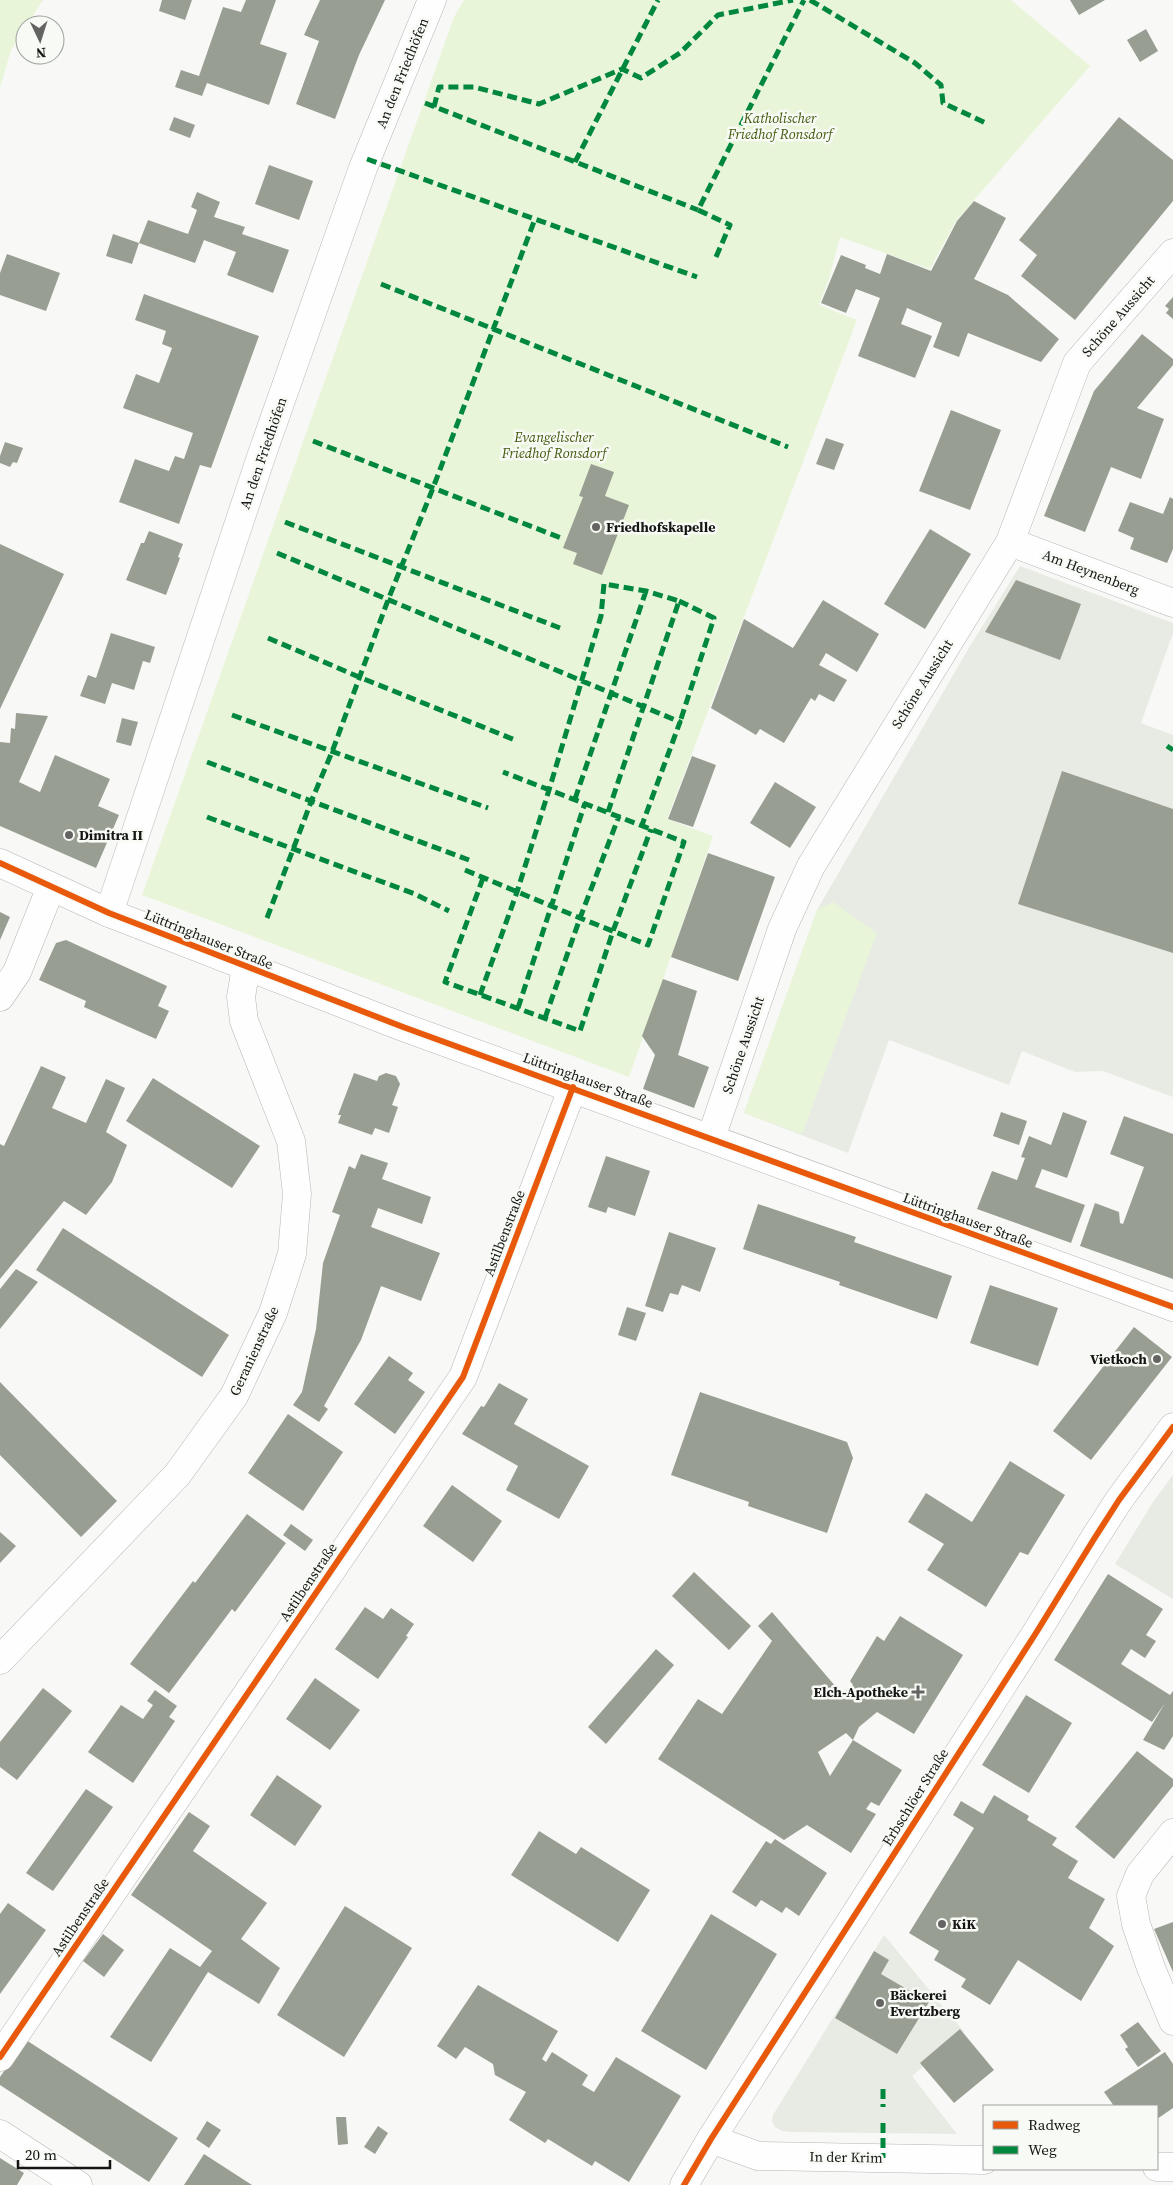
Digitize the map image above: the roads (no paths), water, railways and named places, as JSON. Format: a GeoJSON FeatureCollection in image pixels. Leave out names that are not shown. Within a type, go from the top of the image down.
{"type":"FeatureCollection","features":[{"type":"Feature","properties":{"kind":"street","name":"An den Friedhöfen"},"geometry":{"type":"LineString","coordinates":[[110,913],[262,454],[363,168],[432,0]]}},
{"type":"Feature","properties":{"kind":"street","name":"Schöne Aussicht"},"geometry":{"type":"LineString","coordinates":[[712,1138],[782,929],[796,894],[811,866],[1010,542],[1078,363],[1173,253]]}},
{"type":"Feature","properties":{"kind":"street","name":"Am Heynenberg"},"geometry":{"type":"LineString","coordinates":[[1010,542],[1173,603]]}},
{"type":"Feature","properties":{"kind":"street","name":"Lüttringhauser Straße"},"geometry":{"type":"LineString","coordinates":[[0,863],[110,913],[403,1027],[573,1087],[1173,1307]]}},
{"type":"Feature","properties":{"kind":"street"},"geometry":{"type":"LineString","coordinates":[[0,997],[16,972],[51,887]]}},
{"type":"Feature","properties":{"kind":"street","name":"Geranienstraße"},"geometry":{"type":"LineString","coordinates":[[0,1660],[177,1475],[234,1396],[273,1313],[292,1254],[297,1194],[291,1141],[244,1021],[240,997],[246,967]]}},
{"type":"Feature","properties":{"kind":"street","name":"Astilbenstraße"},"geometry":{"type":"LineString","coordinates":[[0,2057],[462,1377],[573,1087]]}},
{"type":"Feature","properties":{"kind":"street","name":"Erbschlöer Straße"},"geometry":{"type":"LineString","coordinates":[[684,2185],[711,2139],[1036,1633],[1119,1500],[1173,1427]]}},
{"type":"Feature","properties":{"kind":"street"},"geometry":{"type":"LineString","coordinates":[[1173,1833],[1140,1874],[1131,1896],[1139,1933],[1173,2021]]}},
{"type":"Feature","properties":{"kind":"street"},"geometry":{"type":"LineString","coordinates":[[0,2134],[78,2185]]}},
{"type":"Feature","properties":{"kind":"street","name":"In der Krim"},"geometry":{"type":"LineString","coordinates":[[711,2139],[758,2156],[983,2160]]}},
{"type":"Feature","properties":{"kind":"street"},"geometry":{"type":"LineString","coordinates":[[1158,2167],[1173,2168]]}},
{"type":"Feature","properties":{"kind":"place","name":"Friedhofskapelle"},"geometry":{"type":"Point","coordinates":[596,527]}},
{"type":"Feature","properties":{"kind":"place","name":"Dimitra II"},"geometry":{"type":"Point","coordinates":[69,835]}},
{"type":"Feature","properties":{"kind":"place","name":"Vietkoch"},"geometry":{"type":"Point","coordinates":[1157,1359]}},
{"type":"Feature","properties":{"kind":"place","name":"Elch-Apotheke"},"geometry":{"type":"Point","coordinates":[918,1692]}},
{"type":"Feature","properties":{"kind":"place","name":"KiK"},"geometry":{"type":"Point","coordinates":[942,1924]}},
{"type":"Feature","properties":{"kind":"place","name":"Bäckerei Evertzberg"},"geometry":{"type":"Point","coordinates":[880,2003]}},
{"type":"Feature","properties":{"kind":"park label","name":"Katholischer Friedhof Ronsdorf"},"geometry":{"type":"Point","coordinates":[780,126]}},
{"type":"Feature","properties":{"kind":"park label","name":"Evangelischer Friedhof Ronsdorf"},"geometry":{"type":"Point","coordinates":[554,446]}}]}
